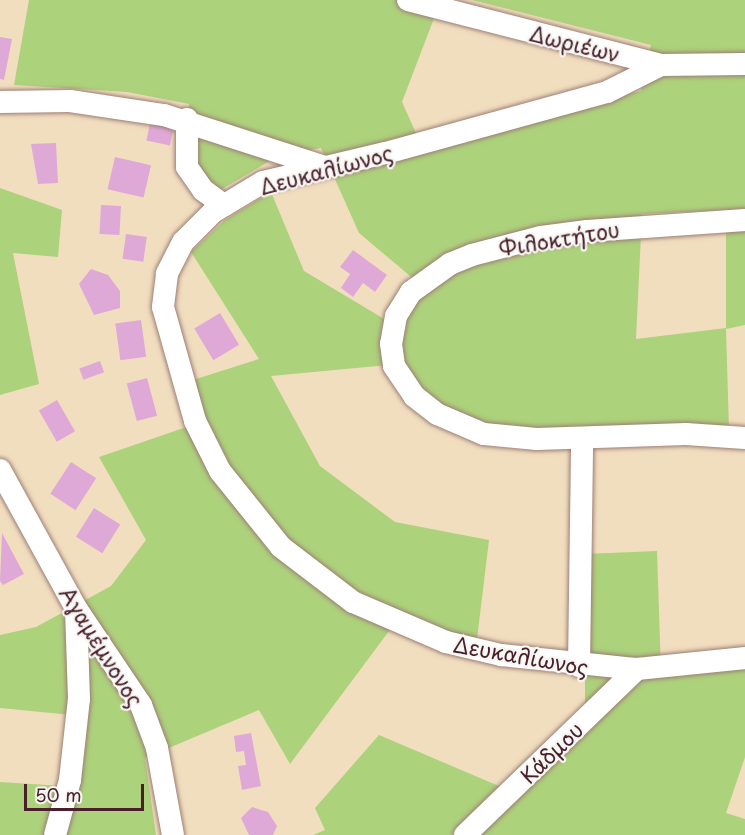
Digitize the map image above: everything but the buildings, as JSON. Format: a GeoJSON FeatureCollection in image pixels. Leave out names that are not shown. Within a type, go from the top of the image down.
{"type":"FeatureCollection","features":[{"type":"Feature","properties":{"kind":"street","name":"Δωριέων"},"geometry":{"type":"LineString","coordinates":[[408,0],[661,65],[745,64]]}},
{"type":"Feature","properties":{"kind":"street","name":"Δευκαλίωνος"},"geometry":{"type":"LineString","coordinates":[[661,65],[607,92],[326,168],[263,182],[224,205],[194,229],[176,253],[164,285],[163,306],[195,421],[234,492],[295,560],[327,586],[373,613],[468,649],[579,666],[637,669],[745,658]]}},
{"type":"Feature","properties":{"kind":"street"},"geometry":{"type":"LineString","coordinates":[[3,105],[93,104],[187,119],[326,168]]}},
{"type":"Feature","properties":{"kind":"street"},"geometry":{"type":"LineString","coordinates":[[187,119],[187,167],[193,180],[224,205]]}},
{"type":"Feature","properties":{"kind":"street","name":"Φιλοκτήτου"},"geometry":{"type":"LineString","coordinates":[[745,220],[587,231],[519,242],[450,264],[411,292],[396,316],[391,357],[407,388],[425,406],[484,434],[582,439],[686,434],[745,438]]}},
{"type":"Feature","properties":{"kind":"street"},"geometry":{"type":"LineString","coordinates":[[579,666],[582,439]]}},
{"type":"Feature","properties":{"kind":"street","name":"Αγαμέμνονος"},"geometry":{"type":"LineString","coordinates":[[0,470],[75,608],[145,714],[158,754],[173,835]]}},
{"type":"Feature","properties":{"kind":"street"},"geometry":{"type":"LineString","coordinates":[[55,835],[70,780],[79,699],[75,608]]}},
{"type":"Feature","properties":{"kind":"street","name":"Κάδμου"},"geometry":{"type":"LineString","coordinates":[[465,835],[637,669]]}},
{"type":"Feature","properties":{"kind":"green space"},"geometry":{"type":"Polygon","coordinates":[[[29,0],[441,0],[402,102],[420,142],[641,91],[651,45],[472,0],[745,0],[745,325],[726,329],[729,429],[517,433],[442,410],[399,364],[271,376],[320,466],[395,522],[489,540],[477,639],[395,623],[290,764],[259,710],[145,758],[156,835],[0,835],[0,782],[78,787],[82,716],[0,708],[0,635],[36,627],[111,586],[146,540],[99,457],[204,421],[193,380],[259,359],[191,252],[225,220],[271,192],[304,271],[396,326],[422,286],[359,233],[321,148],[280,155],[222,189],[199,182],[188,144],[189,104],[127,92],[14,85],[29,0]],[[726,210],[642,214],[636,339],[726,328],[726,210]]]}},
{"type":"Feature","properties":{"kind":"green space"},"geometry":{"type":"Polygon","coordinates":[[[0,188],[62,210],[58,257],[13,253],[39,384],[0,395],[0,188]]]}},
{"type":"Feature","properties":{"kind":"green space"},"geometry":{"type":"Polygon","coordinates":[[[657,551],[661,671],[745,662],[745,757],[726,813],[745,819],[745,835],[313,835],[325,830],[315,808],[379,735],[520,795],[585,726],[585,554],[657,551]]]}}]}
